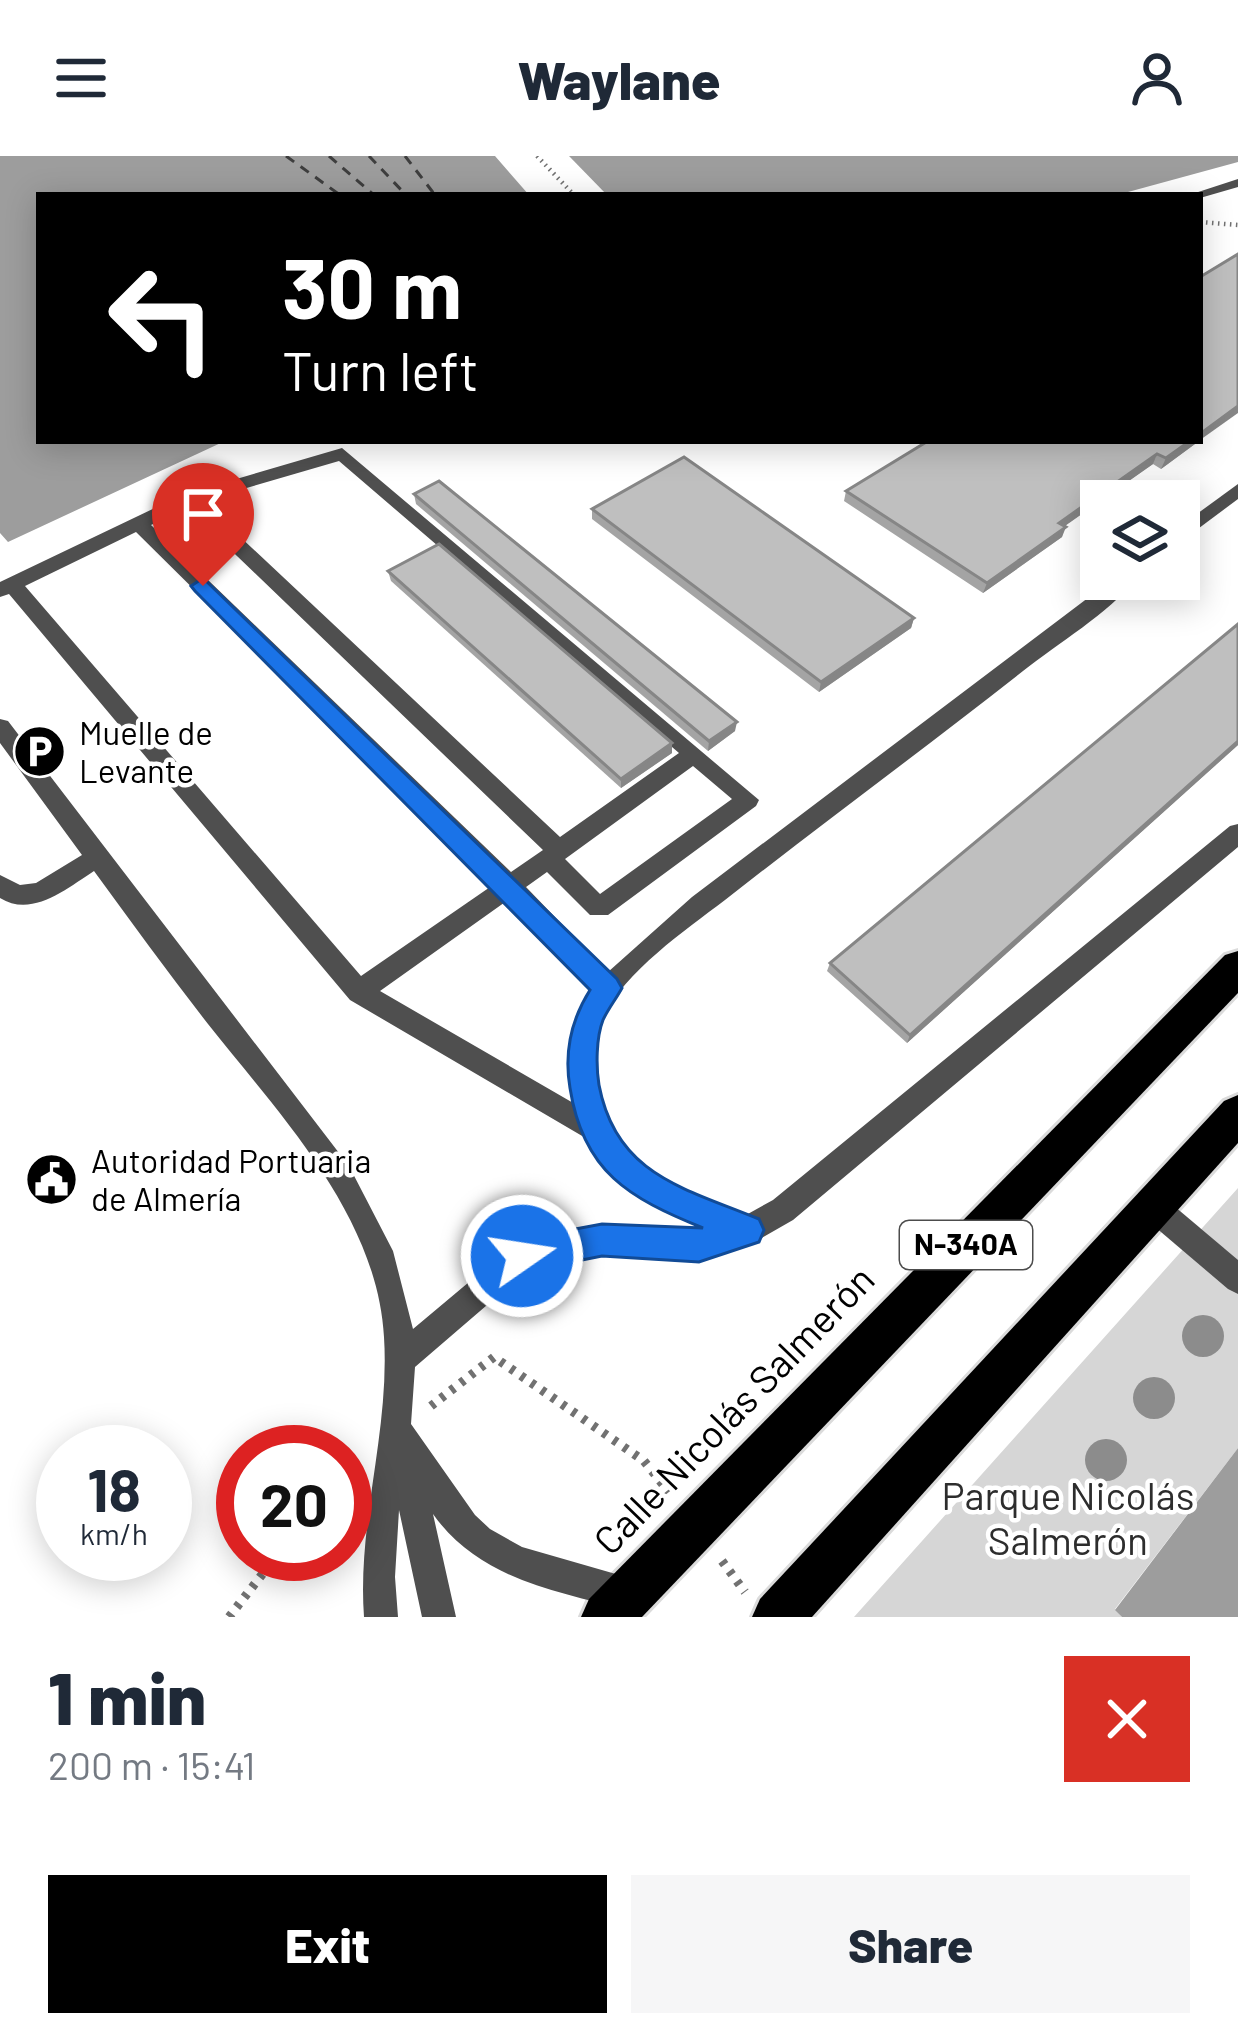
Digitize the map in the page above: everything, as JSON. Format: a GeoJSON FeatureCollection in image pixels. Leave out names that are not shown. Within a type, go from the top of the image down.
{"type":"FeatureCollection","features":[{"type":"Feature","properties":{"kind":"highway","name":"Calle Nicolás Salmerón"},"geometry":{"type":"LineString","coordinates":[[618,1605],[1238,967]]}},
{"type":"Feature","properties":{"kind":"highway","name":"N-340A"},"geometry":{"type":"LineString","coordinates":[[766,1611],[1238,1114]]}},
{"type":"Feature","properties":{"kind":"street"},"geometry":{"type":"LineString","coordinates":[[1203,193],[1238,183]]}},
{"type":"Feature","properties":{"kind":"street"},"geometry":{"type":"LineString","coordinates":[[189,499],[554,855],[599,908],[748,800],[342,454],[189,499],[6,588],[359,992],[592,1128],[618,1163],[660,1195],[747,1230]]}},
{"type":"Feature","properties":{"kind":"street"},"geometry":{"type":"LineString","coordinates":[[1200,520],[1238,490]]}},
{"type":"Feature","properties":{"kind":"street"},"geometry":{"type":"LineString","coordinates":[[138,523],[510,886],[607,988]]}},
{"type":"Feature","properties":{"kind":"street"},"geometry":{"type":"LineString","coordinates":[[592,1128],[582,1072],[587,1020],[607,988],[692,913],[1099,600]]}},
{"type":"Feature","properties":{"kind":"street"},"geometry":{"type":"LineString","coordinates":[[4,733],[350,1189],[393,1293],[399,1361],[399,1434],[375,1581],[381,1617]]}},
{"type":"Feature","properties":{"kind":"street"},"geometry":{"type":"LineString","coordinates":[[359,992],[694,754]]}},
{"type":"Feature","properties":{"kind":"street"},"geometry":{"type":"LineString","coordinates":[[399,1361],[522,1256],[602,1240],[699,1246],[747,1230],[801,1195],[1238,833]]}},
{"type":"Feature","properties":{"kind":"street"},"geometry":{"type":"LineString","coordinates":[[0,885],[17,896],[41,892],[96,859]]}},
{"type":"Feature","properties":{"kind":"street"},"geometry":{"type":"LineString","coordinates":[[1151,1205],[1238,1279]]}},
{"type":"Feature","properties":{"kind":"street"},"geometry":{"type":"LineString","coordinates":[[399,1434],[477,1540],[618,1605]]}},
{"type":"Feature","properties":{"kind":"street"},"geometry":{"type":"LineString","coordinates":[[399,1434],[440,1617]]}},
{"type":"Feature","properties":{"kind":"path"},"geometry":{"type":"LineString","coordinates":[[537,156],[571,192]]}},
{"type":"Feature","properties":{"kind":"path"},"geometry":{"type":"LineString","coordinates":[[1203,222],[1238,225]]}},
{"type":"Feature","properties":{"kind":"path"},"geometry":{"type":"LineString","coordinates":[[467,1374],[494,1357],[644,1461],[766,1611]]}},
{"type":"Feature","properties":{"kind":"path"},"geometry":{"type":"LineString","coordinates":[[229,1617],[257,1581]]}},
{"type":"Feature","properties":{"kind":"green space","name":"Parque Nicolás Salmerón"},"geometry":{"type":"Polygon","coordinates":[[[1238,1188],[1238,1448],[1115,1609],[1122,1617],[854,1617],[1238,1188]]]}},
{"type":"Feature","properties":{"kind":"shaded area"},"geometry":{"type":"Polygon","coordinates":[[[0,156],[495,156],[526,192],[36,192],[36,444],[219,444],[8,542],[0,533],[0,156]]]}},
{"type":"Feature","properties":{"kind":"shaded area"},"geometry":{"type":"Polygon","coordinates":[[[569,156],[1238,156],[1238,162],[1128,192],[604,192],[569,156]]]}},
{"type":"Feature","properties":{"kind":"shaded area"},"geometry":{"type":"Polygon","coordinates":[[[1238,1448],[1238,1617],[1122,1617],[1115,1610],[1238,1448]]]}},
{"type":"Feature","properties":{"kind":"building"},"geometry":{"type":"Polygon","coordinates":[[[1238,254],[1238,406],[1203,432],[1203,275],[1238,254]]]}},
{"type":"Feature","properties":{"kind":"building"},"geometry":{"type":"Polygon","coordinates":[[[923,444],[1186,444],[1166,458],[1157,454],[1120,480],[1080,480],[1080,508],[1059,523],[1066,527],[987,583],[846,491],[923,444]]]}},
{"type":"Feature","properties":{"kind":"building"},"geometry":{"type":"Polygon","coordinates":[[[684,457],[914,618],[821,682],[592,509],[684,457]]]}},
{"type":"Feature","properties":{"kind":"building"},"geometry":{"type":"Polygon","coordinates":[[[439,481],[737,722],[709,741],[414,494],[439,481]]]}},
{"type":"Feature","properties":{"kind":"building"},"geometry":{"type":"Polygon","coordinates":[[[439,544],[672,743],[621,779],[388,571],[439,544]]]}},
{"type":"Feature","properties":{"kind":"building"},"geometry":{"type":"Polygon","coordinates":[[[1238,624],[1238,741],[910,1035],[830,963],[1238,624]]]}},
{"type":"Feature","properties":{"kind":"ferry route"},"geometry":{"type":"LineString","coordinates":[[286,156],[336,192]]}},
{"type":"Feature","properties":{"kind":"ferry route"},"geometry":{"type":"LineString","coordinates":[[329,156],[371,192]]}},
{"type":"Feature","properties":{"kind":"ferry route"},"geometry":{"type":"LineString","coordinates":[[369,156],[403,192]]}},
{"type":"Feature","properties":{"kind":"ferry route"},"geometry":{"type":"LineString","coordinates":[[405,156],[433,192]]}},
{"type":"Feature","properties":{"kind":"place","name":"Muelle de Levante"},"geometry":{"type":"Point","coordinates":[40,752]}},
{"type":"Feature","properties":{"kind":"place","name":"Autoridad Portuaria de Almería"},"geometry":{"type":"Point","coordinates":[52,1180]}},
{"type":"Feature","properties":{"kind":"route"},"geometry":{"type":"LineString","coordinates":[[203,586],[510,886],[607,988],[587,1020],[582,1072],[592,1128],[618,1163],[660,1195],[747,1230],[699,1246],[602,1240],[563,1244],[522,1256]]}}]}
